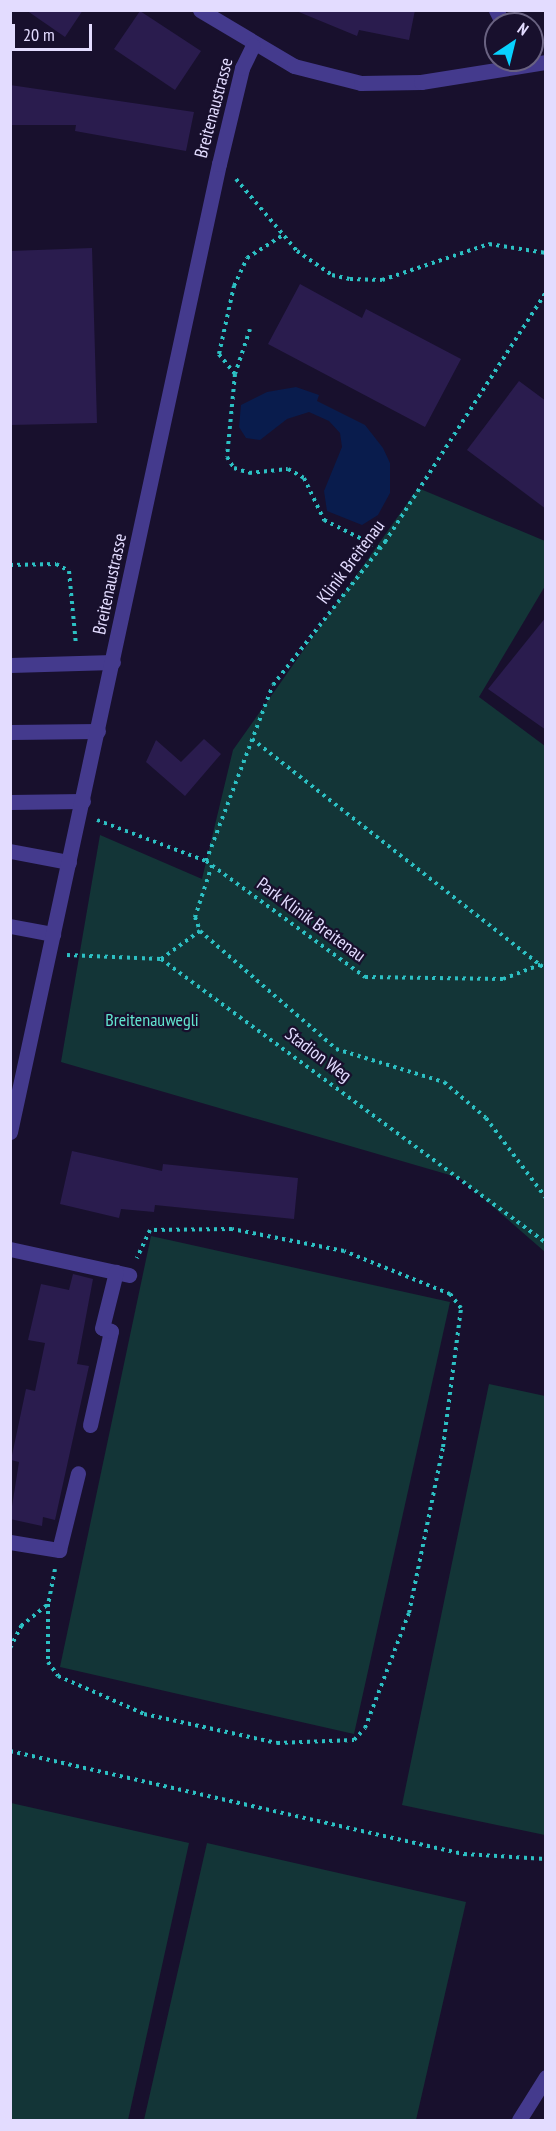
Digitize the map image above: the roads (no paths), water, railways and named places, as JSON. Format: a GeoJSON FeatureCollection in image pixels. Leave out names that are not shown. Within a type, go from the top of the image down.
{"type":"FeatureCollection","features":[{"type":"Feature","properties":{"kind":"street"},"geometry":{"type":"LineString","coordinates":[[200,10],[253,45],[294,66],[361,83],[421,82],[484,69]]}},
{"type":"Feature","properties":{"kind":"street","name":"Breitenaustrasse"},"geometry":{"type":"LineString","coordinates":[[10,1132],[219,164],[242,68],[253,45]]}},
{"type":"Feature","properties":{"kind":"street"},"geometry":{"type":"LineString","coordinates":[[10,665],[77,661],[113,662]]}},
{"type":"Feature","properties":{"kind":"street"},"geometry":{"type":"LineString","coordinates":[[10,732],[98,731]]}},
{"type":"Feature","properties":{"kind":"street"},"geometry":{"type":"LineString","coordinates":[[10,802],[81,807]]}},
{"type":"Feature","properties":{"kind":"street"},"geometry":{"type":"LineString","coordinates":[[10,851],[69,862]]}},
{"type":"Feature","properties":{"kind":"street"},"geometry":{"type":"LineString","coordinates":[[10,926],[53,934]]}},
{"type":"Feature","properties":{"kind":"street"},"geometry":{"type":"LineString","coordinates":[[10,1249],[123,1273],[102,1328],[111,1331],[90,1425]]}},
{"type":"Feature","properties":{"kind":"street"},"geometry":{"type":"LineString","coordinates":[[10,1542],[59,1550],[78,1473]]}},
{"type":"Feature","properties":{"kind":"street"},"geometry":{"type":"LineString","coordinates":[[519,2121],[546,2077]]}},
{"type":"Feature","properties":{"kind":"water"},"geometry":{"type":"Polygon","coordinates":[[[296,387],[319,395],[317,401],[365,425],[383,448],[390,463],[390,493],[378,515],[362,525],[327,511],[324,491],[342,447],[340,433],[329,421],[309,412],[287,419],[260,440],[246,438],[239,427],[241,405],[267,392],[296,387]]]}},
{"type":"Feature","properties":{"kind":"park label","name":"Breitenauwegli"},"geometry":{"type":"Point","coordinates":[152,1020]}}]}
